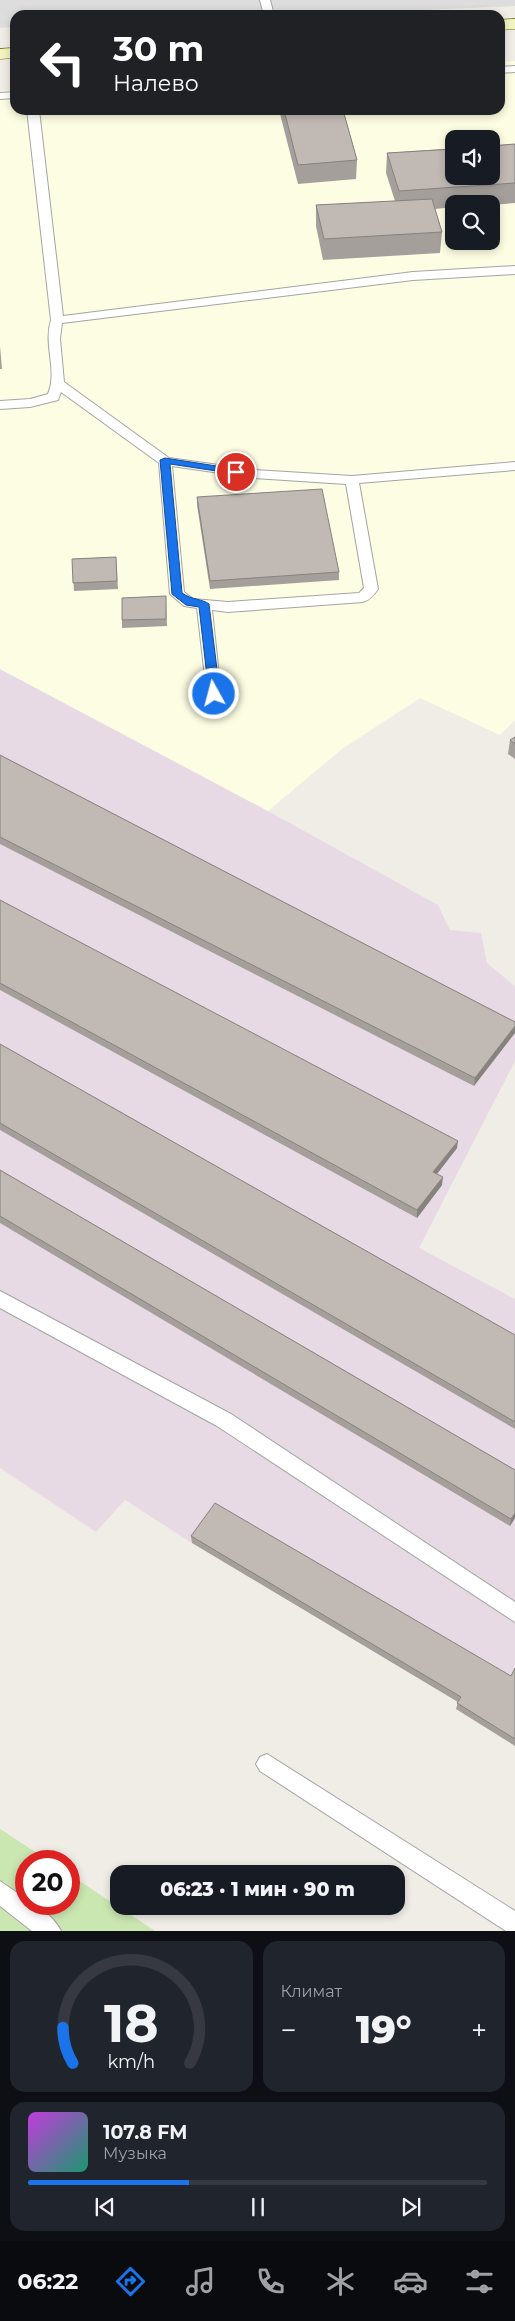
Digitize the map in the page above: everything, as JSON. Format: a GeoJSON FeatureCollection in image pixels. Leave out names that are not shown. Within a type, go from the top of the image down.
{"type":"FeatureCollection","features":[{"type":"Feature","properties":{"kind":"lane"},"geometry":{"type":"LineString","coordinates":[[0,405],[30,403],[53,397],[60,385],[53,330],[57,320],[34,115]]}},
{"type":"Feature","properties":{"kind":"lane"},"geometry":{"type":"LineString","coordinates":[[57,320],[413,276],[515,270]]}},
{"type":"Feature","properties":{"kind":"lane"},"geometry":{"type":"LineString","coordinates":[[60,385],[165,460],[254,474],[352,480],[515,466]]}},
{"type":"Feature","properties":{"kind":"lane"},"geometry":{"type":"LineString","coordinates":[[165,460],[177,594],[189,603],[228,607],[363,597],[371,589],[352,480]]}},
{"type":"Feature","properties":{"kind":"lane"},"geometry":{"type":"LineString","coordinates":[[204,604],[214,694]]}},
{"type":"Feature","properties":{"kind":"lane"},"geometry":{"type":"LineString","coordinates":[[0,1299],[224,1420],[515,1613]]}},
{"type":"Feature","properties":{"kind":"lane"},"geometry":{"type":"LineString","coordinates":[[267,1764],[515,1924]]}},
{"type":"Feature","properties":{"kind":"lane"},"geometry":{"type":"LineString","coordinates":[[0,1892],[50,1931]]}},
{"type":"Feature","properties":{"kind":"shaded area"},"geometry":{"type":"Polygon","coordinates":[[[0,0],[515,0],[515,6],[423,10],[10,10],[10,27],[0,28],[0,0]]]}},
{"type":"Feature","properties":{"kind":"shaded area"},"geometry":{"type":"Polygon","coordinates":[[[515,61],[515,720],[500,735],[420,698],[342,749],[268,811],[0,669],[0,91],[10,90],[10,115],[505,115],[505,62],[515,61]]]}},
{"type":"Feature","properties":{"kind":"shaded area"},"geometry":{"type":"Polygon","coordinates":[[[0,669],[268,811],[438,905],[450,930],[481,933],[487,963],[515,986],[515,1061],[419,1248],[515,1299],[515,1746],[456,1709],[460,1703],[192,1543],[125,1500],[96,1532],[0,1468],[0,669]]]}},
{"type":"Feature","properties":{"kind":"green space"},"geometry":{"type":"Polygon","coordinates":[[[0,1829],[32,1850],[15,1850],[15,1915],[80,1915],[80,1881],[110,1901],[110,1915],[131,1915],[155,1931],[0,1931],[0,1829]]]}},
{"type":"Feature","properties":{"kind":"building"},"geometry":{"type":"Polygon","coordinates":[[[285,115],[344,115],[357,160],[298,165],[285,115]]]}},
{"type":"Feature","properties":{"kind":"building"},"geometry":{"type":"Polygon","coordinates":[[[515,144],[515,183],[500,184],[500,145],[515,144]]]}},
{"type":"Feature","properties":{"kind":"building"},"geometry":{"type":"Polygon","coordinates":[[[445,150],[445,185],[486,185],[399,191],[387,153],[445,150]]]}},
{"type":"Feature","properties":{"kind":"building"},"geometry":{"type":"Polygon","coordinates":[[[432,199],[442,232],[324,239],[316,205],[432,199]]]}},
{"type":"Feature","properties":{"kind":"building"},"geometry":{"type":"Polygon","coordinates":[[[322,489],[339,572],[210,581],[197,497],[322,489]]]}},
{"type":"Feature","properties":{"kind":"building"},"geometry":{"type":"Polygon","coordinates":[[[116,557],[117,581],[73,583],[72,559],[116,557]]]}},
{"type":"Feature","properties":{"kind":"building"},"geometry":{"type":"Polygon","coordinates":[[[166,596],[166,619],[122,620],[122,598],[166,596]]]}},
{"type":"Feature","properties":{"kind":"building"},"geometry":{"type":"Polygon","coordinates":[[[515,737],[515,744],[510,740],[515,737]]]}},
{"type":"Feature","properties":{"kind":"building"},"geometry":{"type":"Polygon","coordinates":[[[0,755],[515,1022],[515,1026],[475,1078],[0,837],[0,755]]]}},
{"type":"Feature","properties":{"kind":"building"},"geometry":{"type":"Polygon","coordinates":[[[0,900],[458,1141],[433,1172],[443,1177],[417,1210],[0,983],[0,900]]]}},
{"type":"Feature","properties":{"kind":"building"},"geometry":{"type":"Polygon","coordinates":[[[0,1044],[515,1335],[515,1422],[0,1123],[0,1044]]]}},
{"type":"Feature","properties":{"kind":"building"},"geometry":{"type":"Polygon","coordinates":[[[0,1170],[515,1470],[515,1513],[511,1519],[0,1216],[0,1170]]]}},
{"type":"Feature","properties":{"kind":"building"},"geometry":{"type":"Polygon","coordinates":[[[215,1503],[511,1676],[515,1668],[515,1739],[457,1703],[461,1697],[191,1536],[215,1503]]]}},
{"type":"Feature","properties":{"kind":"route"},"geometry":{"type":"LineString","coordinates":[[214,694],[204,604],[189,603],[177,594],[165,460],[236,472]]}}]}
